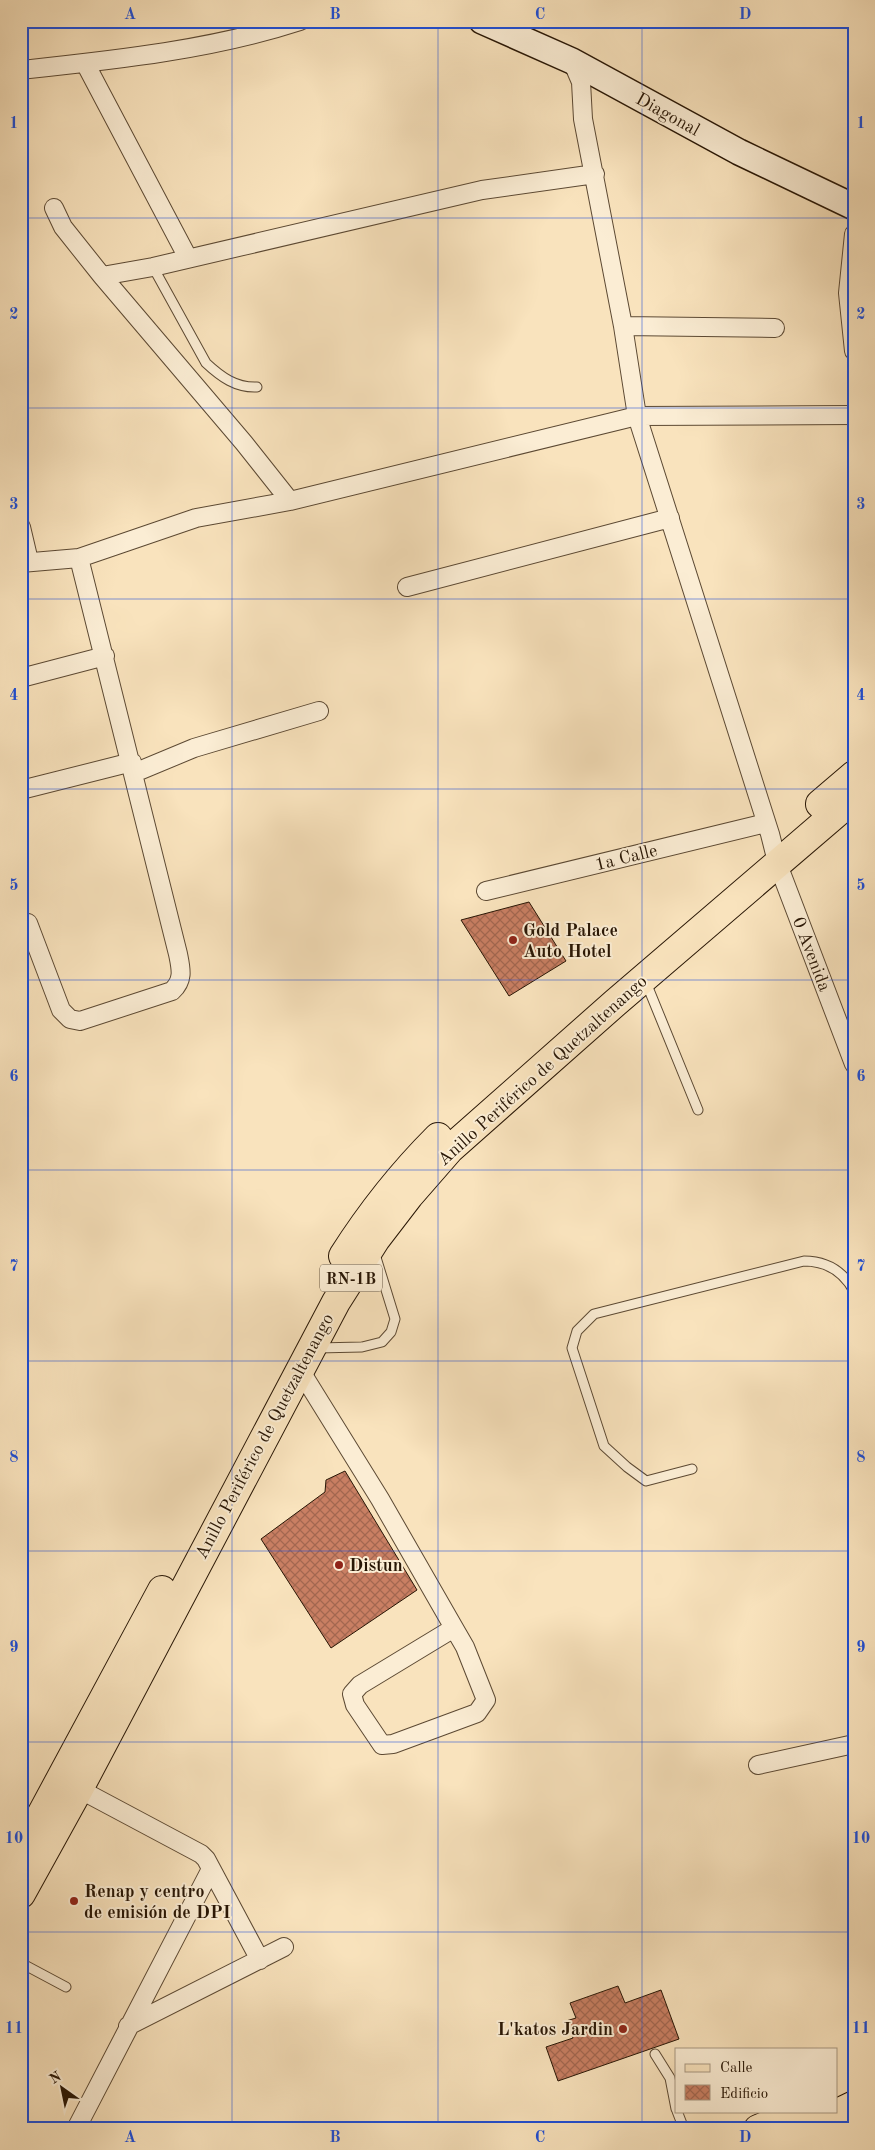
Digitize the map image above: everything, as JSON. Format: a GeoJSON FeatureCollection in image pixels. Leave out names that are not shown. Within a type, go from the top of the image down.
{"type":"FeatureCollection","features":[{"type":"Feature","properties":{"kind":"main road","name":"Anillo Periférico de Quetzaltenango"},"geometry":{"type":"LineString","coordinates":[[21,1852],[322,1289],[364,1223],[404,1171],[463,1112],[772,843],[854,776]]}},
{"type":"Feature","properties":{"kind":"main road","name":"Anillo Periférico de Quetzaltenango"},"geometry":{"type":"LineString","coordinates":[[21,1894],[79,1789],[336,1302],[372,1245],[409,1196],[450,1149],[644,978],[772,843],[854,798]]}},
{"type":"Feature","properties":{"kind":"main road"},"geometry":{"type":"LineString","coordinates":[[838,2094],[854,2086]]}},
{"type":"Feature","properties":{"kind":"main road"},"geometry":{"type":"LineString","coordinates":[[804,2129],[854,2105]]}},
{"type":"Feature","properties":{"kind":"main road"},"geometry":{"type":"LineString","coordinates":[[758,2129],[799,2112]]}},
{"type":"Feature","properties":{"kind":"street"},"geometry":{"type":"LineString","coordinates":[[21,70],[85,64],[253,35],[300,21]]}},
{"type":"Feature","properties":{"kind":"street","name":"Diagonal"},"geometry":{"type":"LineString","coordinates":[[482,21],[572,61],[739,152],[854,207]]}},
{"type":"Feature","properties":{"kind":"street","name":"0 Avenida"},"geometry":{"type":"LineString","coordinates":[[572,61],[581,82],[583,120],[623,326],[637,416],[772,843],[854,1064]]}},
{"type":"Feature","properties":{"kind":"street"},"geometry":{"type":"LineString","coordinates":[[85,64],[188,258]]}},
{"type":"Feature","properties":{"kind":"street"},"geometry":{"type":"LineString","coordinates":[[102,276],[152,267],[482,190],[595,174]]}},
{"type":"Feature","properties":{"kind":"street"},"geometry":{"type":"LineString","coordinates":[[54,208],[64,227],[102,276],[244,442],[290,501]]}},
{"type":"Feature","properties":{"kind":"street"},"geometry":{"type":"LineString","coordinates":[[854,234],[848,293],[854,350]]}},
{"type":"Feature","properties":{"kind":"street"},"geometry":{"type":"LineString","coordinates":[[623,326],[774,328]]}},
{"type":"Feature","properties":{"kind":"street"},"geometry":{"type":"LineString","coordinates":[[21,528],[25,562],[79,558],[196,518],[290,501],[637,416],[854,415]]}},
{"type":"Feature","properties":{"kind":"street"},"geometry":{"type":"LineString","coordinates":[[407,587],[670,518]]}},
{"type":"Feature","properties":{"kind":"street"},"geometry":{"type":"LineString","coordinates":[[28,924],[61,1010],[70,1019],[80,1021],[172,990],[179,985],[182,972],[178,954],[133,767],[79,558]]}},
{"type":"Feature","properties":{"kind":"street"},"geometry":{"type":"LineString","coordinates":[[21,678],[105,656]]}},
{"type":"Feature","properties":{"kind":"street"},"geometry":{"type":"LineString","coordinates":[[21,790],[133,767],[318,711]]}},
{"type":"Feature","properties":{"kind":"street","name":"1a Calle"},"geometry":{"type":"LineString","coordinates":[[486,891],[772,843]]}},
{"type":"Feature","properties":{"kind":"street"},"geometry":{"type":"LineString","coordinates":[[306,1359],[380,1500],[465,1647],[486,1700],[477,1713],[393,1744],[382,1745],[355,1705],[352,1694],[360,1686],[454,1628]]}},
{"type":"Feature","properties":{"kind":"street"},"geometry":{"type":"LineString","coordinates":[[758,1765],[854,1744]]}},
{"type":"Feature","properties":{"kind":"street"},"geometry":{"type":"LineString","coordinates":[[79,1789],[201,1854],[260,1960]]}},
{"type":"Feature","properties":{"kind":"street"},"geometry":{"type":"LineString","coordinates":[[76,2129],[211,1869]]}},
{"type":"Feature","properties":{"kind":"street"},"geometry":{"type":"LineString","coordinates":[[128,2026],[284,1947]]}},
{"type":"Feature","properties":{"kind":"lane"},"geometry":{"type":"LineString","coordinates":[[152,267],[206,363],[219,375],[236,384],[247,388],[257,387]]}},
{"type":"Feature","properties":{"kind":"lane"},"geometry":{"type":"LineString","coordinates":[[644,978],[698,1110]]}},
{"type":"Feature","properties":{"kind":"lane"},"geometry":{"type":"LineString","coordinates":[[306,1359],[382,1342],[391,1332],[395,1319],[372,1245]]}},
{"type":"Feature","properties":{"kind":"lane"},"geometry":{"type":"LineString","coordinates":[[692,1469],[646,1481],[627,1468],[604,1446],[572,1348],[577,1331],[594,1314],[804,1261],[817,1261],[828,1264],[841,1274],[854,1291]]}},
{"type":"Feature","properties":{"kind":"lane"},"geometry":{"type":"LineString","coordinates":[[21,1963],[66,1987]]}},
{"type":"Feature","properties":{"kind":"lane"},"geometry":{"type":"LineString","coordinates":[[655,2054],[670,2078],[675,2101]]}},
{"type":"Feature","properties":{"kind":"lane"},"geometry":{"type":"LineString","coordinates":[[678,2112],[684,2129]]}},
{"type":"Feature","properties":{"kind":"building","name":"Gold Palace Auto Hotel"},"geometry":{"type":"Polygon","coordinates":[[[529,902],[566,961],[509,996],[461,920],[529,902]]]}},
{"type":"Feature","properties":{"kind":"building","name":"Distun"},"geometry":{"type":"Polygon","coordinates":[[[345,1471],[417,1590],[331,1648],[261,1539],[325,1492],[326,1480],[345,1471]]]}},
{"type":"Feature","properties":{"kind":"building","name":"L'katos Jardin"},"geometry":{"type":"Polygon","coordinates":[[[618,1986],[625,2003],[661,1990],[679,2039],[558,2081],[546,2047],[573,2038],[566,2021],[576,2018],[570,2003],[618,1986]]]}},
{"type":"Feature","properties":{"kind":"place","name":"Gold Palace Auto Hotel"},"geometry":{"type":"Point","coordinates":[513,940]}},
{"type":"Feature","properties":{"kind":"place","name":"Distun"},"geometry":{"type":"Point","coordinates":[339,1565]}},
{"type":"Feature","properties":{"kind":"place","name":"Renap y centro de emisión de DPI"},"geometry":{"type":"Point","coordinates":[74,1901]}},
{"type":"Feature","properties":{"kind":"place","name":"L'katos Jardin"},"geometry":{"type":"Point","coordinates":[623,2029]}}]}
